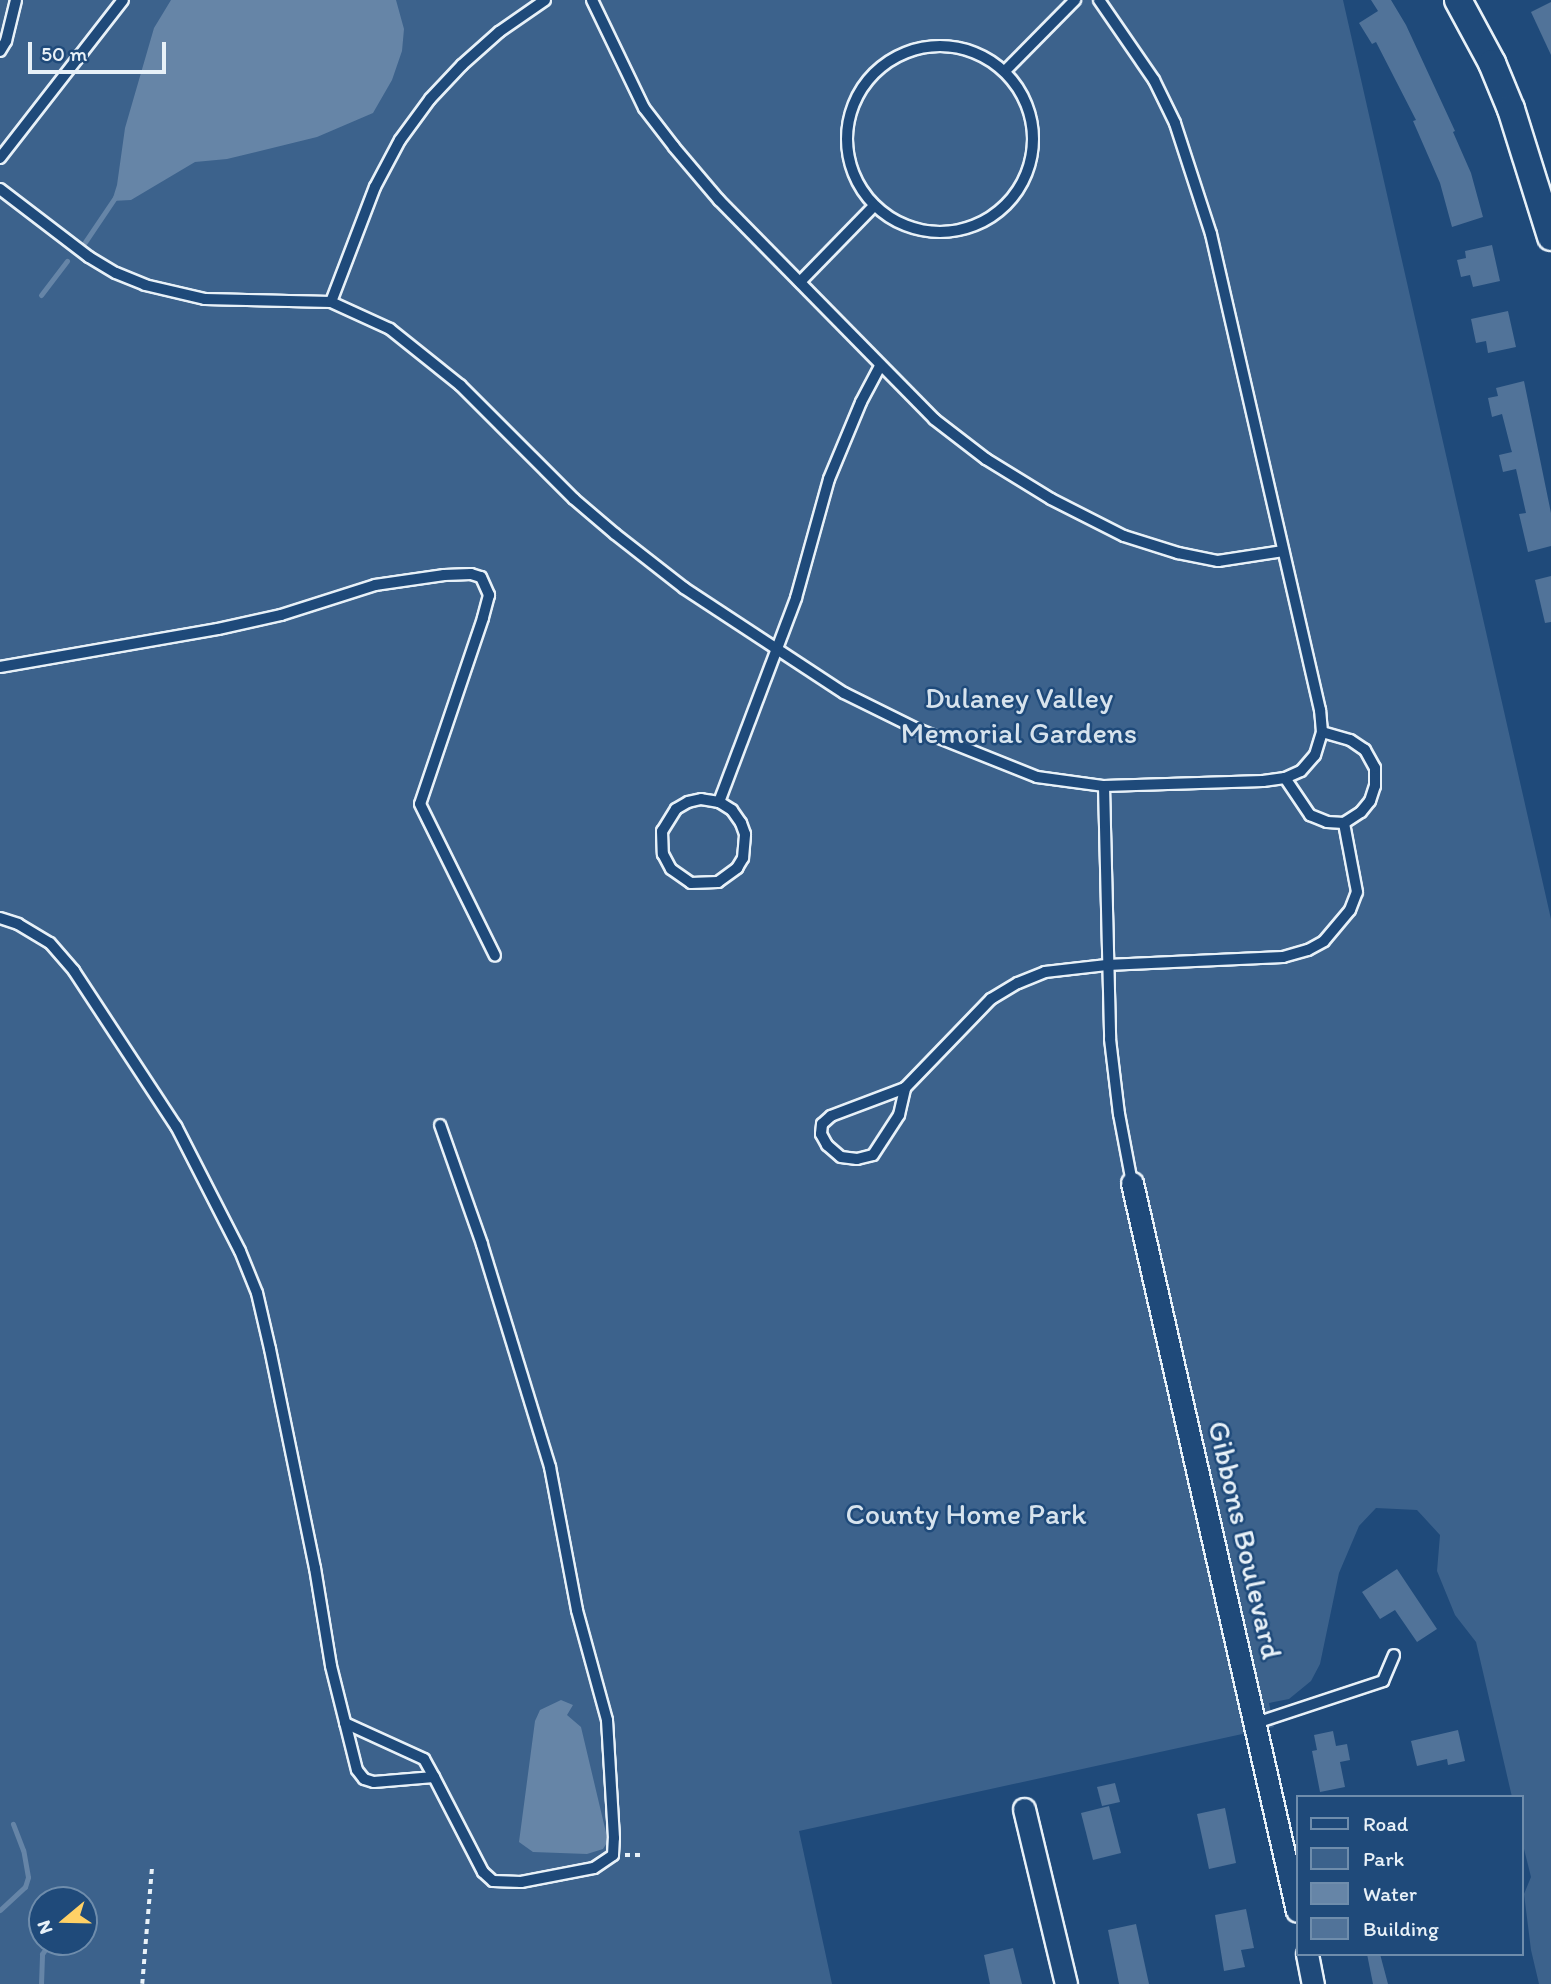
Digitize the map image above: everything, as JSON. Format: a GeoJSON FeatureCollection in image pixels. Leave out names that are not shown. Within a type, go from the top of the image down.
{"type":"FeatureCollection","features":[{"type":"Feature","properties":{"kind":"street"},"geometry":{"type":"LineString","coordinates":[[1458,0],[1492,64],[1511,109],[1551,237]]}},
{"type":"Feature","properties":{"kind":"street","name":"Gibbons Boulevard"},"geometry":{"type":"LineString","coordinates":[[1132,1183],[1296,1906]]}},
{"type":"Feature","properties":{"kind":"street"},"geometry":{"type":"LineString","coordinates":[[1024,1809],[1066,1984]]}},
{"type":"Feature","properties":{"kind":"street"},"geometry":{"type":"LineString","coordinates":[[1307,1956],[1313,1984]]}},
{"type":"Feature","properties":{"kind":"lane"},"geometry":{"type":"LineString","coordinates":[[0,51],[6,41],[16,0]]}},
{"type":"Feature","properties":{"kind":"lane"},"geometry":{"type":"LineString","coordinates":[[0,158],[123,0]]}},
{"type":"Feature","properties":{"kind":"lane"},"geometry":{"type":"LineString","coordinates":[[331,302],[375,187],[400,140],[430,99],[462,65],[499,32],[545,0]]}},
{"type":"Feature","properties":{"kind":"lane"},"geometry":{"type":"LineString","coordinates":[[592,0],[644,108],[719,200],[880,367],[934,419],[986,459],[1051,499],[1124,536],[1178,553],[1218,561],[1283,551]]}},
{"type":"Feature","properties":{"kind":"lane"},"geometry":{"type":"LineString","coordinates":[[1005,71],[1074,0]]}},
{"type":"Feature","properties":{"kind":"lane"},"geometry":{"type":"LineString","coordinates":[[0,189],[89,257],[116,274],[145,285],[176,295],[205,299],[331,302],[390,329],[460,385],[574,499],[684,588],[777,652],[844,693],[917,729],[1037,777],[1104,786],[1285,778],[1301,771],[1315,755],[1322,732],[1211,234],[1175,123],[1154,80],[1099,0]]}},
{"type":"Feature","properties":{"kind":"lane"},"geometry":{"type":"LineString","coordinates":[[934,45],[960,47],[985,56],[1005,71],[1022,94],[1032,119],[1034,144],[1030,166],[1021,187],[1009,203],[992,217],[970,228],[946,233],[915,229],[892,220],[874,206],[857,182],[848,158],[846,137],[849,115],[857,95],[869,77],[887,61],[909,50],[934,45]]}},
{"type":"Feature","properties":{"kind":"lane"},"geometry":{"type":"LineString","coordinates":[[800,282],[874,206]]}},
{"type":"Feature","properties":{"kind":"lane"},"geometry":{"type":"LineString","coordinates":[[719,802],[796,598],[828,479],[860,402],[880,367]]}},
{"type":"Feature","properties":{"kind":"lane"},"geometry":{"type":"LineString","coordinates":[[0,667],[218,629],[281,615],[375,585],[444,575],[471,574],[481,577],[489,596],[420,804],[495,956]]}},
{"type":"Feature","properties":{"kind":"lane"},"geometry":{"type":"LineString","coordinates":[[1285,778],[1310,815],[1327,822],[1344,823],[1362,812],[1370,801],[1375,786],[1376,768],[1365,750],[1350,740],[1322,732]]}},
{"type":"Feature","properties":{"kind":"lane"},"geometry":{"type":"LineString","coordinates":[[1104,786],[1110,1039],[1119,1114],[1132,1183]]}},
{"type":"Feature","properties":{"kind":"lane"},"geometry":{"type":"LineString","coordinates":[[701,799],[719,802],[732,810],[741,823],[745,834],[743,858],[737,868],[718,882],[691,883],[670,869],[663,854],[662,831],[676,809],[688,802],[701,799]]}},
{"type":"Feature","properties":{"kind":"lane"},"geometry":{"type":"LineString","coordinates":[[905,1088],[899,1115],[873,1154],[857,1159],[841,1157],[827,1146],[821,1135],[822,1124],[831,1116],[905,1088],[991,999],[1045,972],[1107,965],[1283,957],[1308,950],[1324,941],[1350,910],[1357,892],[1344,823]]}},
{"type":"Feature","properties":{"kind":"lane"},"geometry":{"type":"LineString","coordinates":[[0,918],[18,924],[50,943],[74,971],[176,1126],[240,1251],[257,1293],[270,1349],[315,1568],[323,1629],[357,1770],[364,1779],[374,1782],[434,1777]]}},
{"type":"Feature","properties":{"kind":"lane"},"geometry":{"type":"LineString","coordinates":[[345,1723],[424,1759],[473,1853],[493,1881],[521,1882],[594,1868],[612,1855],[614,1838],[607,1720],[577,1610],[558,1498],[482,1244],[440,1125]]}},
{"type":"Feature","properties":{"kind":"lane"},"geometry":{"type":"LineString","coordinates":[[1256,1723],[1383,1681],[1394,1655]]}},
{"type":"Feature","properties":{"kind":"path"},"geometry":{"type":"LineString","coordinates":[[142,1984],[152,1864]]}},
{"type":"Feature","properties":{"kind":"green space"},"geometry":{"type":"Polygon","coordinates":[[[0,0],[1343,0],[1551,919],[1551,1984],[1539,1984],[1531,1950],[1524,1894],[1531,1877],[1523,1845],[1523,1795],[1512,1795],[1476,1642],[1455,1615],[1437,1571],[1440,1535],[1417,1510],[1376,1508],[1359,1526],[1339,1573],[1320,1664],[1311,1681],[1289,1699],[1269,1703],[1274,1727],[799,1831],[832,1984],[0,1984],[0,0]]]}},
{"type":"Feature","properties":{"kind":"water"},"geometry":{"type":"Polygon","coordinates":[[[171,0],[396,0],[404,29],[402,51],[392,80],[373,113],[317,137],[227,159],[195,162],[131,200],[112,201],[117,185],[125,128],[154,28],[171,0]]]}},
{"type":"Feature","properties":{"kind":"water"},"geometry":{"type":"Polygon","coordinates":[[[561,1700],[573,1705],[567,1715],[581,1727],[608,1841],[603,1849],[587,1854],[533,1852],[519,1842],[535,1721],[540,1710],[561,1700]]]}},
{"type":"Feature","properties":{"kind":"building"},"geometry":{"type":"Polygon","coordinates":[[[1371,0],[1391,0],[1406,25],[1455,131],[1453,132],[1471,173],[1483,217],[1452,227],[1440,183],[1413,121],[1416,120],[1376,42],[1372,44],[1359,23],[1378,11],[1371,0]]]}},
{"type":"Feature","properties":{"kind":"building"},"geometry":{"type":"Polygon","coordinates":[[[1551,2],[1551,55],[1531,12],[1551,2]]]}},
{"type":"Feature","properties":{"kind":"building"},"geometry":{"type":"Polygon","coordinates":[[[1492,245],[1500,281],[1473,287],[1470,275],[1461,277],[1457,260],[1466,258],[1465,251],[1492,245]]]}},
{"type":"Feature","properties":{"kind":"building"},"geometry":{"type":"Polygon","coordinates":[[[1508,311],[1516,347],[1488,353],[1486,341],[1476,343],[1471,319],[1508,311]]]}},
{"type":"Feature","properties":{"kind":"building"},"geometry":{"type":"Polygon","coordinates":[[[1524,381],[1551,513],[1551,546],[1528,552],[1519,514],[1526,513],[1516,469],[1503,472],[1499,455],[1512,452],[1502,414],[1492,417],[1488,398],[1498,396],[1496,388],[1524,381]]]}},
{"type":"Feature","properties":{"kind":"building"},"geometry":{"type":"Polygon","coordinates":[[[1551,576],[1551,622],[1545,623],[1535,580],[1551,576]]]}},
{"type":"Feature","properties":{"kind":"building"},"geometry":{"type":"Polygon","coordinates":[[[1397,1569],[1437,1629],[1417,1642],[1395,1610],[1380,1619],[1362,1592],[1397,1569]]]}},
{"type":"Feature","properties":{"kind":"building"},"geometry":{"type":"Polygon","coordinates":[[[1458,1730],[1465,1761],[1448,1765],[1447,1759],[1417,1766],[1411,1741],[1458,1730]]]}},
{"type":"Feature","properties":{"kind":"building"},"geometry":{"type":"Polygon","coordinates":[[[1333,1731],[1336,1746],[1347,1744],[1350,1760],[1340,1762],[1345,1787],[1320,1792],[1312,1751],[1317,1750],[1314,1735],[1333,1731]]]}},
{"type":"Feature","properties":{"kind":"building"},"geometry":{"type":"Polygon","coordinates":[[[1115,1783],[1120,1802],[1102,1806],[1097,1787],[1115,1783]]]}},
{"type":"Feature","properties":{"kind":"building"},"geometry":{"type":"Polygon","coordinates":[[[1109,1806],[1121,1853],[1093,1860],[1081,1813],[1109,1806]]]}},
{"type":"Feature","properties":{"kind":"building"},"geometry":{"type":"Polygon","coordinates":[[[1225,1808],[1236,1863],[1209,1869],[1197,1814],[1225,1808]]]}},
{"type":"Feature","properties":{"kind":"building"},"geometry":{"type":"Polygon","coordinates":[[[1246,1909],[1254,1948],[1241,1950],[1245,1967],[1224,1971],[1215,1915],[1246,1909]]]}},
{"type":"Feature","properties":{"kind":"building"},"geometry":{"type":"Polygon","coordinates":[[[1136,1924],[1149,1984],[1119,1984],[1108,1930],[1136,1924]]]}},
{"type":"Feature","properties":{"kind":"building"},"geometry":{"type":"Polygon","coordinates":[[[1013,1948],[1022,1984],[990,1984],[984,1955],[1013,1948]]]}},
{"type":"Feature","properties":{"kind":"building"},"geometry":{"type":"Polygon","coordinates":[[[1367,1956],[1381,1956],[1388,1984],[1373,1984],[1367,1956]]]}},
{"type":"Feature","properties":{"kind":"waterway"},"geometry":{"type":"LineString","coordinates":[[85,242],[116,196]]}},
{"type":"Feature","properties":{"kind":"waterway"},"geometry":{"type":"LineString","coordinates":[[41,295],[67,261]]}},
{"type":"Feature","properties":{"kind":"waterway"},"geometry":{"type":"LineString","coordinates":[[0,1910],[25,1887],[28,1877],[23,1850],[13,1824]]}},
{"type":"Feature","properties":{"kind":"waterway"},"geometry":{"type":"LineString","coordinates":[[41,1984],[42,1956]]}},
{"type":"Feature","properties":{"kind":"park label","name":"Dulaney Valley Memorial Gardens"},"geometry":{"type":"Point","coordinates":[1019,715]}},
{"type":"Feature","properties":{"kind":"park label","name":"County Home Park"},"geometry":{"type":"Point","coordinates":[966,1514]}}]}
